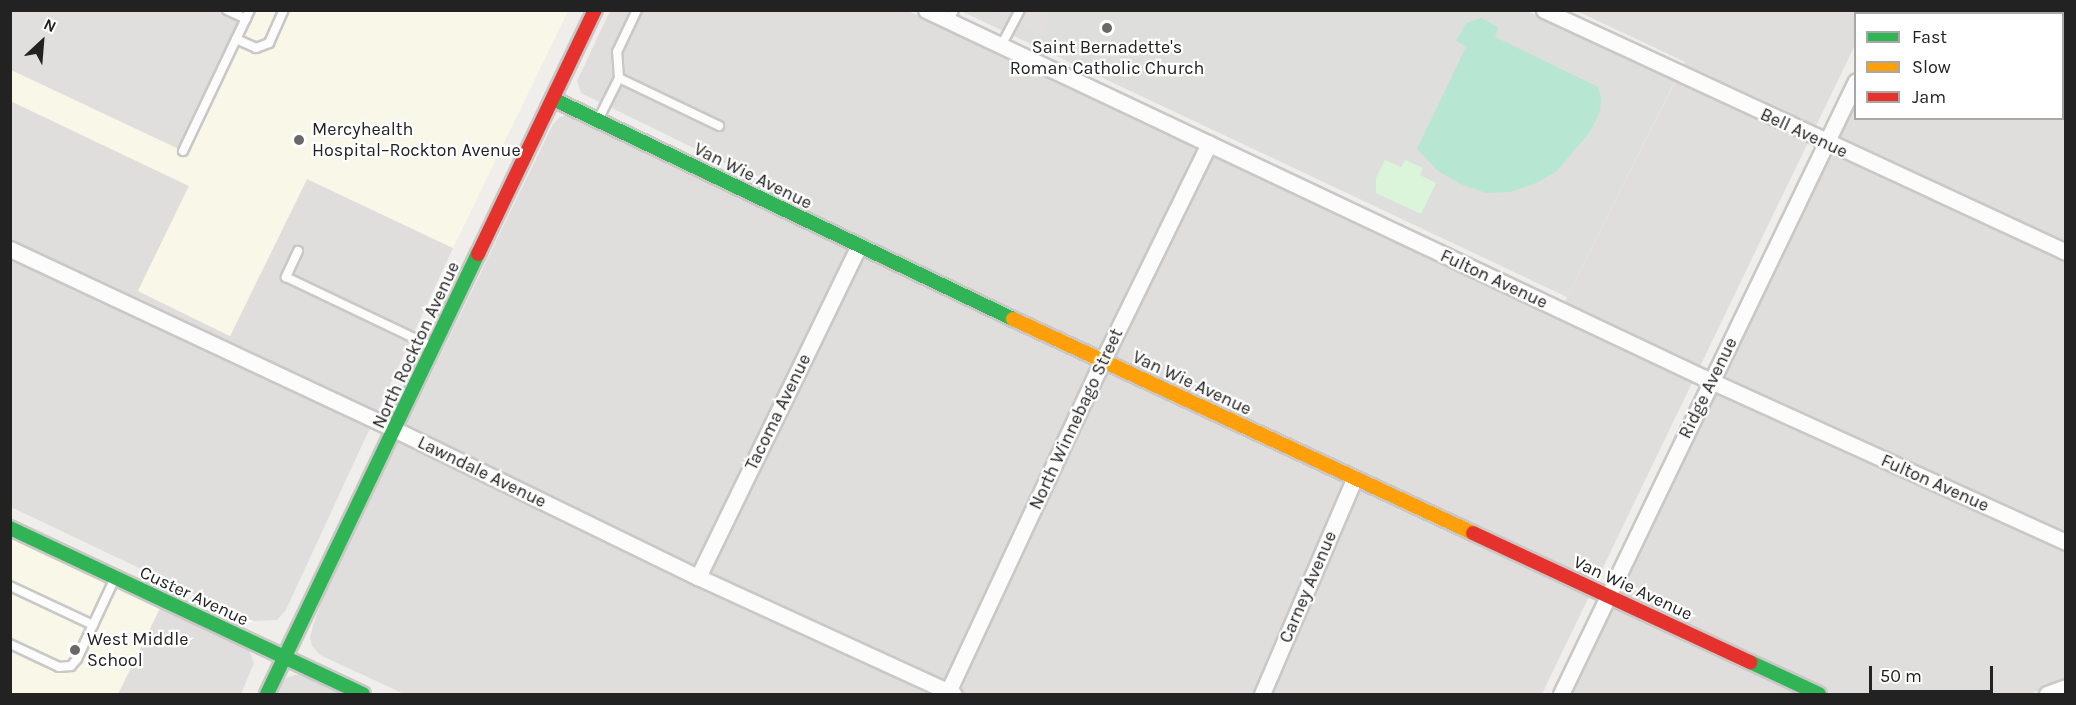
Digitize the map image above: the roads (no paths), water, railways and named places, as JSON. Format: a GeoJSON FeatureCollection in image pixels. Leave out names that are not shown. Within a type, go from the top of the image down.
{"type":"FeatureCollection","features":[{"type":"Feature","properties":{"kind":"street","name":"North Rockton Avenue"},"geometry":{"type":"LineString","coordinates":[[267,694],[396,430],[595,10]]}},
{"type":"Feature","properties":{"kind":"street","name":"Fulton Avenue"},"geometry":{"type":"LineString","coordinates":[[926,10],[951,16],[1001,46],[1711,381],[2066,542]]}},
{"type":"Feature","properties":{"kind":"street","name":"Bell Avenue"},"geometry":{"type":"LineString","coordinates":[[1544,10],[1826,143],[2066,252]]}},
{"type":"Feature","properties":{"kind":"street","name":"Ridge Avenue"},"geometry":{"type":"LineString","coordinates":[[1561,694],[1854,85]]}},
{"type":"Feature","properties":{"kind":"street","name":"Van Wie Avenue"},"geometry":{"type":"LineString","coordinates":[[553,99],[858,247],[1819,694]]}},
{"type":"Feature","properties":{"kind":"street","name":"North Winnebago Street"},"geometry":{"type":"LineString","coordinates":[[950,694],[1103,360],[1209,144]]}},
{"type":"Feature","properties":{"kind":"street","name":"Tacoma Avenue"},"geometry":{"type":"LineString","coordinates":[[698,577],[858,247]]}},
{"type":"Feature","properties":{"kind":"street","name":"Lawndale Avenue"},"geometry":{"type":"LineString","coordinates":[[10,249],[396,430],[698,577],[950,694]]}},
{"type":"Feature","properties":{"kind":"street","name":"Carney Avenue"},"geometry":{"type":"LineString","coordinates":[[1262,694],[1354,479]]}},
{"type":"Feature","properties":{"kind":"street","name":"Custer Avenue"},"geometry":{"type":"LineString","coordinates":[[10,528],[284,659],[363,694]]}},
{"type":"Feature","properties":{"kind":"street"},"geometry":{"type":"LineString","coordinates":[[2047,694],[2066,687]]}},
{"type":"Feature","properties":{"kind":"lane"},"geometry":{"type":"LineString","coordinates":[[227,10],[246,19]]}},
{"type":"Feature","properties":{"kind":"lane"},"geometry":{"type":"LineString","coordinates":[[183,152],[250,10]]}},
{"type":"Feature","properties":{"kind":"lane"},"geometry":{"type":"LineString","coordinates":[[236,39],[256,48],[269,43],[284,10]]}},
{"type":"Feature","properties":{"kind":"lane"},"geometry":{"type":"LineString","coordinates":[[598,121],[619,78],[617,52],[637,10]]}},
{"type":"Feature","properties":{"kind":"lane"},"geometry":{"type":"LineString","coordinates":[[1001,46],[1020,10]]}},
{"type":"Feature","properties":{"kind":"lane"},"geometry":{"type":"LineString","coordinates":[[619,78],[719,126]]}},
{"type":"Feature","properties":{"kind":"lane"},"geometry":{"type":"LineString","coordinates":[[298,251],[286,277],[434,348]]}},
{"type":"Feature","properties":{"kind":"lane"},"geometry":{"type":"LineString","coordinates":[[10,644],[59,667],[71,666],[77,659],[115,578]]}},
{"type":"Feature","properties":{"kind":"lane"},"geometry":{"type":"LineString","coordinates":[[10,586],[93,626]]}},
{"type":"Feature","properties":{"kind":"place","name":"Saint Bernadette's Roman Catholic Church"},"geometry":{"type":"Point","coordinates":[1107,28]}},
{"type":"Feature","properties":{"kind":"place","name":"Mercyhealth Hospital–Rockton Avenue"},"geometry":{"type":"Point","coordinates":[299,140]}},
{"type":"Feature","properties":{"kind":"place","name":"West Middle School"},"geometry":{"type":"Point","coordinates":[75,650]}}]}
